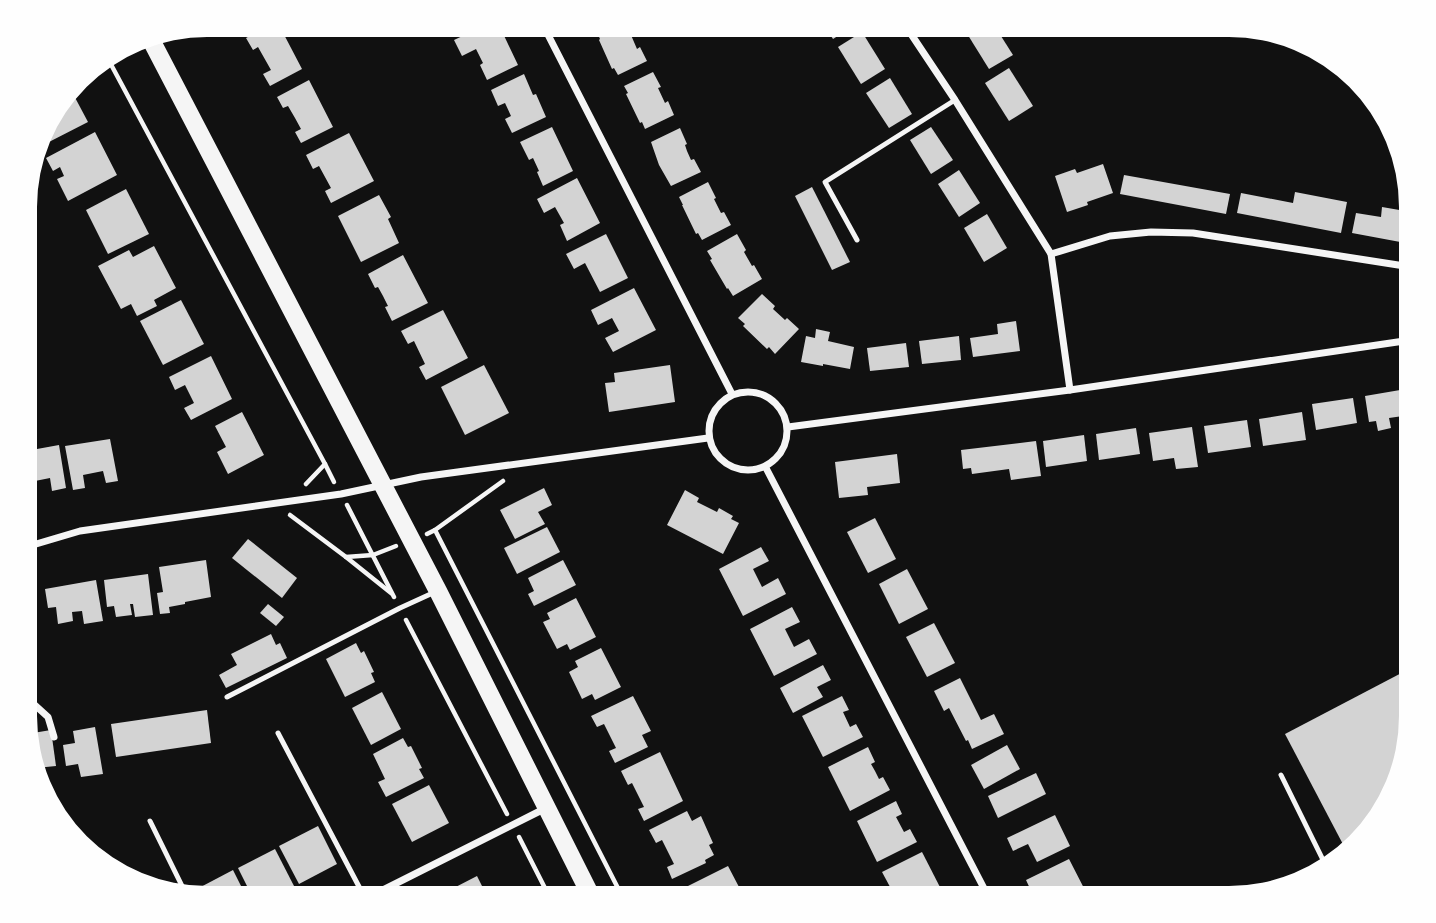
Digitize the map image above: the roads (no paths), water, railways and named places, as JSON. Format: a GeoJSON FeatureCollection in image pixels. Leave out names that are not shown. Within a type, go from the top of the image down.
{"type":"FeatureCollection","features":[{"type":"Feature","properties":{"kind":"main road"},"geometry":{"type":"LineString","coordinates":[[154,45],[438,591],[586,886]]}},
{"type":"Feature","properties":{"kind":"street"},"geometry":{"type":"LineString","coordinates":[[550,37],[732,394]]}},
{"type":"Feature","properties":{"kind":"street"},"geometry":{"type":"LineString","coordinates":[[914,37],[1051,254],[1070,390]]}},
{"type":"Feature","properties":{"kind":"street"},"geometry":{"type":"LineString","coordinates":[[1051,254],[1110,236],[1151,232],[1193,233],[1399,265]]}},
{"type":"Feature","properties":{"kind":"street"},"geometry":{"type":"LineString","coordinates":[[788,427],[1070,390],[1399,342]]}},
{"type":"Feature","properties":{"kind":"street"},"geometry":{"type":"LineString","coordinates":[[757,391],[778,404],[788,427],[783,451],[766,468],[741,471],[719,460],[708,438],[712,412],[732,394],[757,391]]}},
{"type":"Feature","properties":{"kind":"street"},"geometry":{"type":"LineString","coordinates":[[37,544],[80,531],[341,494],[421,477],[708,438]]}},
{"type":"Feature","properties":{"kind":"street"},"geometry":{"type":"LineString","coordinates":[[766,468],[983,886]]}},
{"type":"Feature","properties":{"kind":"street"},"geometry":{"type":"LineString","coordinates":[[37,707],[48,717],[54,737]]}},
{"type":"Feature","properties":{"kind":"street"},"geometry":{"type":"LineString","coordinates":[[390,886],[546,808]]}},
{"type":"Feature","properties":{"kind":"lane"},"geometry":{"type":"LineString","coordinates":[[857,240],[825,182],[955,100]]}},
{"type":"Feature","properties":{"kind":"lane"},"geometry":{"type":"LineString","coordinates":[[227,697],[438,591]]}},
{"type":"Feature","properties":{"kind":"lane"},"geometry":{"type":"LineString","coordinates":[[278,733],[360,886]]}},
{"type":"Feature","properties":{"kind":"lane"},"geometry":{"type":"LineString","coordinates":[[1281,775],[1322,859]]}},
{"type":"Feature","properties":{"kind":"lane"},"geometry":{"type":"LineString","coordinates":[[150,821],[181,884]]}}]}
